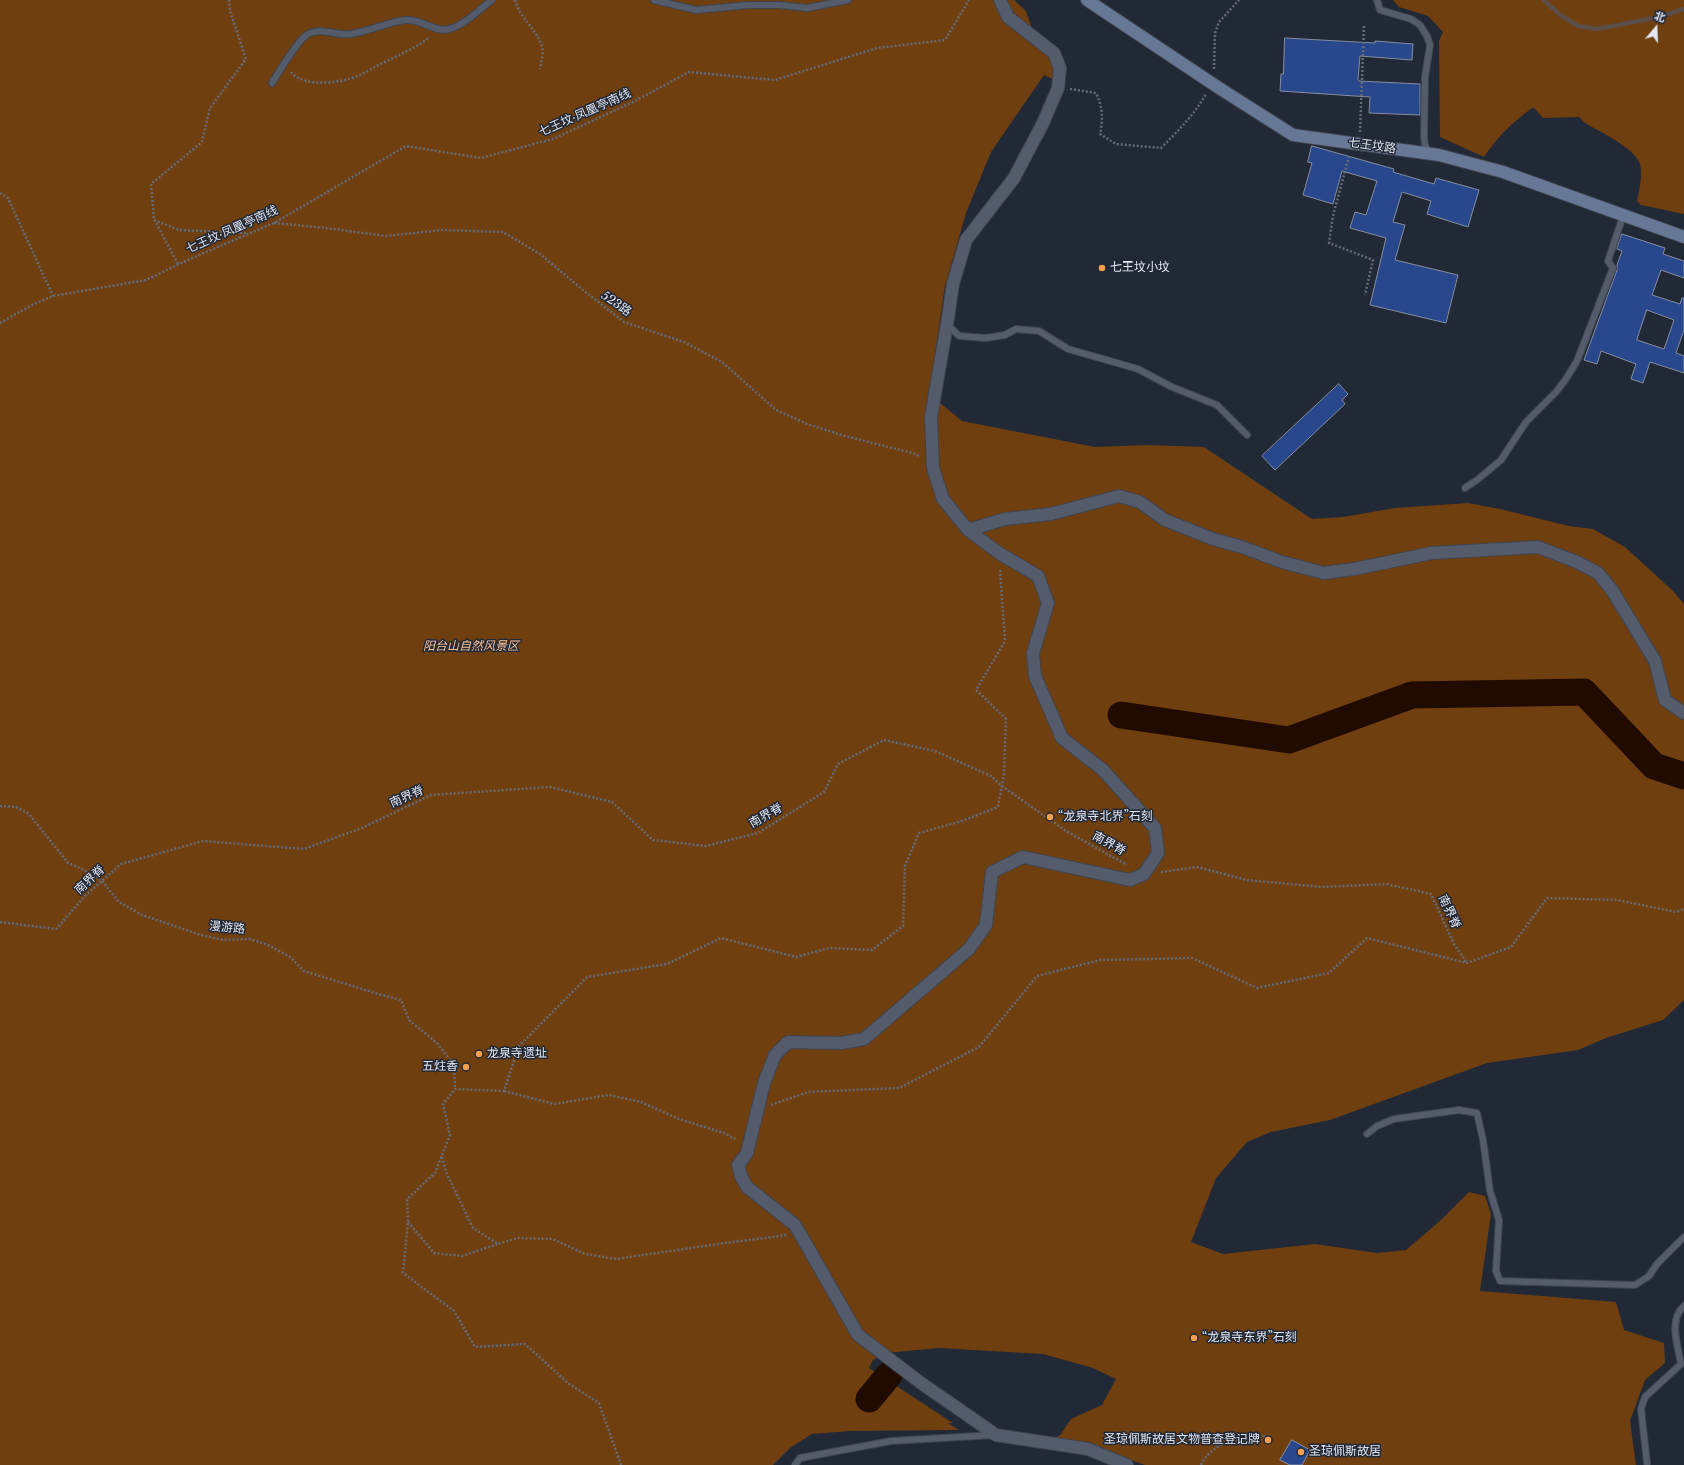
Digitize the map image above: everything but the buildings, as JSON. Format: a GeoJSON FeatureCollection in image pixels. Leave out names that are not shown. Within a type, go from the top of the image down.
{"type":"FeatureCollection","features":[{"type":"Feature","properties":{"kind":"street"},"geometry":{"type":"LineString","coordinates":[[1000,0],[1008,17],[1054,53],[1060,68],[1058,88],[1043,122],[1014,178],[966,240],[952,284],[947,324],[931,416],[933,468],[943,499],[968,530],[999,553],[1038,576],[1048,603],[1033,653],[1034,676],[1062,738],[1103,770],[1155,828],[1158,853],[1144,874],[1130,880],[1024,857],[992,872],[986,925],[969,948],[864,1040],[841,1043],[788,1042],[775,1056],[764,1083],[747,1153],[738,1165],[741,1176],[747,1188],[795,1226],[858,1335],[921,1383],[996,1435],[1088,1450],[1127,1465]]}},
{"type":"Feature","properties":{"kind":"street","name":"七王坟路"},"geometry":{"type":"LineString","coordinates":[[1087,0],[1212,84],[1293,134],[1429,154],[1503,172],[1684,237]]}},
{"type":"Feature","properties":{"kind":"street"},"geometry":{"type":"LineString","coordinates":[[968,530],[1005,519],[1050,514],[1119,496],[1140,502],[1165,520],[1213,539],[1242,547],[1282,562],[1324,573],[1354,569],[1432,553],[1538,547],[1577,562],[1598,573],[1612,590],[1655,661],[1664,700],[1684,713]]}},
{"type":"Feature","properties":{"kind":"lane"},"geometry":{"type":"LineString","coordinates":[[272,82],[298,43],[307,34],[321,31],[349,34],[405,20],[418,21],[439,30],[451,28],[469,19],[492,0]]}},
{"type":"Feature","properties":{"kind":"lane"},"geometry":{"type":"LineString","coordinates":[[654,0],[696,10],[772,5],[807,8],[848,0]]}},
{"type":"Feature","properties":{"kind":"lane"},"geometry":{"type":"LineString","coordinates":[[1377,0],[1380,10],[1412,19],[1420,25],[1427,36],[1430,45],[1425,77],[1424,137],[1425,145],[1429,154]]}},
{"type":"Feature","properties":{"kind":"lane"},"geometry":{"type":"LineString","coordinates":[[1465,488],[1501,460],[1526,422],[1556,392],[1578,361],[1613,268],[1608,261],[1623,216]]}},
{"type":"Feature","properties":{"kind":"lane"},"geometry":{"type":"LineString","coordinates":[[947,324],[959,336],[986,338],[1005,335],[1016,329],[1039,331],[1068,348],[1096,358],[1138,369],[1172,387],[1217,405],[1247,435]]}},
{"type":"Feature","properties":{"kind":"lane"},"geometry":{"type":"LineString","coordinates":[[1367,1134],[1376,1126],[1394,1119],[1459,1110],[1477,1113],[1490,1191],[1499,1220],[1496,1271],[1500,1281],[1635,1285],[1649,1276],[1657,1264],[1684,1237]]}},
{"type":"Feature","properties":{"kind":"lane"},"geometry":{"type":"LineString","coordinates":[[1647,1463],[1641,1409],[1645,1397],[1681,1364],[1676,1333],[1676,1322],[1678,1311],[1684,1306]]}},
{"type":"Feature","properties":{"kind":"lane"},"geometry":{"type":"LineString","coordinates":[[795,1465],[800,1458],[891,1441],[996,1435]]}},
{"type":"Feature","properties":{"kind":"path"},"geometry":{"type":"LineString","coordinates":[[178,264],[154,219],[151,184],[202,142],[210,108],[246,59],[230,11],[229,0]]}},
{"type":"Feature","properties":{"kind":"path"},"geometry":{"type":"LineString","coordinates":[[515,0],[518,10],[537,36],[542,48],[540,70]]}},
{"type":"Feature","properties":{"kind":"path","name":"七王坟·凤凰亭南线"},"geometry":{"type":"LineString","coordinates":[[0,323],[32,305],[53,296],[146,280],[178,264],[274,223],[406,146],[481,158],[553,139],[633,102],[689,72],[775,80],[877,48],[945,40],[969,0]]}},
{"type":"Feature","properties":{"kind":"path"},"geometry":{"type":"LineString","coordinates":[[1058,88],[1096,93],[1100,101],[1103,119],[1100,134],[1105,138],[1116,144],[1161,148],[1183,127],[1199,107],[1212,84],[1215,62],[1215,33],[1219,22],[1239,0]]}},
{"type":"Feature","properties":{"kind":"path"},"geometry":{"type":"LineString","coordinates":[[1364,26],[1355,144],[1350,153],[1333,216],[1329,243],[1373,260],[1365,295]]}},
{"type":"Feature","properties":{"kind":"path"},"geometry":{"type":"LineString","coordinates":[[284,64],[294,76],[309,82],[335,83],[358,76],[420,45],[439,30]]}},
{"type":"Feature","properties":{"kind":"path"},"geometry":{"type":"LineString","coordinates":[[0,193],[8,198],[53,296]]}},
{"type":"Feature","properties":{"kind":"path"},"geometry":{"type":"LineString","coordinates":[[154,219],[179,230],[249,233]]}},
{"type":"Feature","properties":{"kind":"path","name":"523路"},"geometry":{"type":"LineString","coordinates":[[274,223],[386,236],[442,230],[503,232],[540,254],[624,322],[684,342],[722,362],[776,410],[807,424],[845,436],[916,454],[933,468]]}},
{"type":"Feature","properties":{"kind":"path"},"geometry":{"type":"LineString","coordinates":[[504,1091],[519,1046],[587,977],[667,964],[721,938],[796,957],[829,948],[872,950],[903,926],[905,866],[919,833],[959,822],[998,807],[1004,774],[1006,719],[976,690],[1004,641],[999,553]]}},
{"type":"Feature","properties":{"kind":"path","name":"南界脊"},"geometry":{"type":"LineString","coordinates":[[0,922],[56,929],[85,896],[121,864],[203,841],[304,849],[362,828],[431,795],[550,787],[612,802],[653,840],[706,846],[758,833],[824,792],[838,764],[884,740],[934,751],[991,776],[1002,786],[1066,831],[1144,874],[1197,867],[1247,880],[1322,887],[1386,884],[1431,894],[1454,944],[1467,963]]}},
{"type":"Feature","properties":{"kind":"path","name":"漫游路"},"geometry":{"type":"LineString","coordinates":[[0,806],[16,807],[29,814],[68,863],[82,869],[102,881],[119,902],[142,915],[200,935],[223,940],[250,939],[268,945],[290,958],[304,971],[401,1000],[409,1020],[438,1044],[454,1066],[455,1089]]}},
{"type":"Feature","properties":{"kind":"path"},"geometry":{"type":"LineString","coordinates":[[758,1110],[808,1092],[899,1088],[979,1047],[1037,976],[1100,960],[1192,958],[1257,988],[1329,973],[1367,938],[1467,963],[1511,948],[1547,898],[1617,900],[1676,912],[1684,909]]}},
{"type":"Feature","properties":{"kind":"path"},"geometry":{"type":"LineString","coordinates":[[621,1465],[599,1403],[569,1384],[525,1344],[475,1347],[454,1310],[403,1273],[408,1222],[407,1199],[435,1173],[450,1134],[443,1104],[455,1089],[504,1091],[554,1104],[609,1095],[641,1102],[679,1119],[724,1133],[748,1146]]}},
{"type":"Feature","properties":{"kind":"path"},"geometry":{"type":"LineString","coordinates":[[441,1156],[446,1172],[473,1228],[498,1244]]}},
{"type":"Feature","properties":{"kind":"path"},"geometry":{"type":"LineString","coordinates":[[408,1222],[434,1253],[462,1256],[518,1238],[552,1239],[585,1254],[616,1259],[725,1242],[786,1235],[800,1235]]}},
{"type":"Feature","properties":{"kind":"path"},"geometry":{"type":"LineString","coordinates":[[1201,1465],[1214,1448],[1235,1439],[1269,1436]]}},
{"type":"Feature","properties":{"kind":"green space","name":"阳台山自然风景区"},"geometry":{"type":"Polygon","coordinates":[[[0,0],[1014,0],[1026,11],[1035,37],[1048,51],[1057,81],[1044,75],[991,152],[966,213],[945,286],[935,354],[934,398],[962,421],[1095,447],[1147,445],[1204,447],[1312,519],[1343,517],[1395,508],[1468,503],[1500,509],[1569,526],[1593,529],[1625,547],[1672,590],[1684,604],[1684,1000],[1663,1020],[1606,1038],[1578,1050],[1487,1063],[1330,1120],[1271,1132],[1247,1142],[1216,1178],[1191,1242],[1223,1254],[1315,1244],[1377,1253],[1406,1250],[1441,1220],[1469,1192],[1485,1196],[1491,1214],[1480,1291],[1616,1302],[1624,1330],[1664,1343],[1665,1363],[1645,1380],[1630,1421],[1636,1465],[1145,1465],[1112,1453],[1052,1441],[1061,1434],[1071,1419],[1102,1405],[1116,1379],[1093,1368],[1043,1354],[939,1348],[885,1353],[873,1360],[869,1368],[953,1423],[948,1423],[959,1430],[850,1431],[812,1434],[790,1448],[773,1465],[0,1465],[0,0]]]}},
{"type":"Feature","properties":{"kind":"green space"},"geometry":{"type":"Polygon","coordinates":[[[1393,0],[1684,0],[1684,214],[1641,205],[1637,201],[1641,168],[1637,158],[1624,146],[1585,123],[1579,117],[1543,118],[1534,108],[1532,108],[1506,130],[1484,157],[1440,137],[1439,41],[1443,32],[1428,16],[1399,7],[1393,0]]]}},
{"type":"Feature","properties":{"kind":"waterway"},"geometry":{"type":"LineString","coordinates":[[1544,0],[1559,14],[1578,26],[1597,29],[1660,17],[1684,9]]}},
{"type":"Feature","properties":{"kind":"waterway"},"geometry":{"type":"LineString","coordinates":[[1121,715],[1289,740],[1412,695],[1584,692],[1654,766],[1684,776]]}},
{"type":"Feature","properties":{"kind":"waterway"},"geometry":{"type":"LineString","coordinates":[[869,1399],[889,1375]]}},
{"type":"Feature","properties":{"kind":"place","name":"七王坟小坟"},"geometry":{"type":"Point","coordinates":[1102,268]}},
{"type":"Feature","properties":{"kind":"place","name":"“龙泉寺北界”石刻"},"geometry":{"type":"Point","coordinates":[1050,817]}},
{"type":"Feature","properties":{"kind":"place","name":"龙泉寺遗址"},"geometry":{"type":"Point","coordinates":[479,1054]}},
{"type":"Feature","properties":{"kind":"place","name":"五炷香"},"geometry":{"type":"Point","coordinates":[466,1067]}},
{"type":"Feature","properties":{"kind":"place","name":"“龙泉寺东界”石刻"},"geometry":{"type":"Point","coordinates":[1194,1338]}},
{"type":"Feature","properties":{"kind":"place","name":"圣琼佩斯故居文物普查登记牌"},"geometry":{"type":"Point","coordinates":[1268,1440]}},
{"type":"Feature","properties":{"kind":"place","name":"圣琼佩斯故居"},"geometry":{"type":"Point","coordinates":[1301,1452]}}]}
